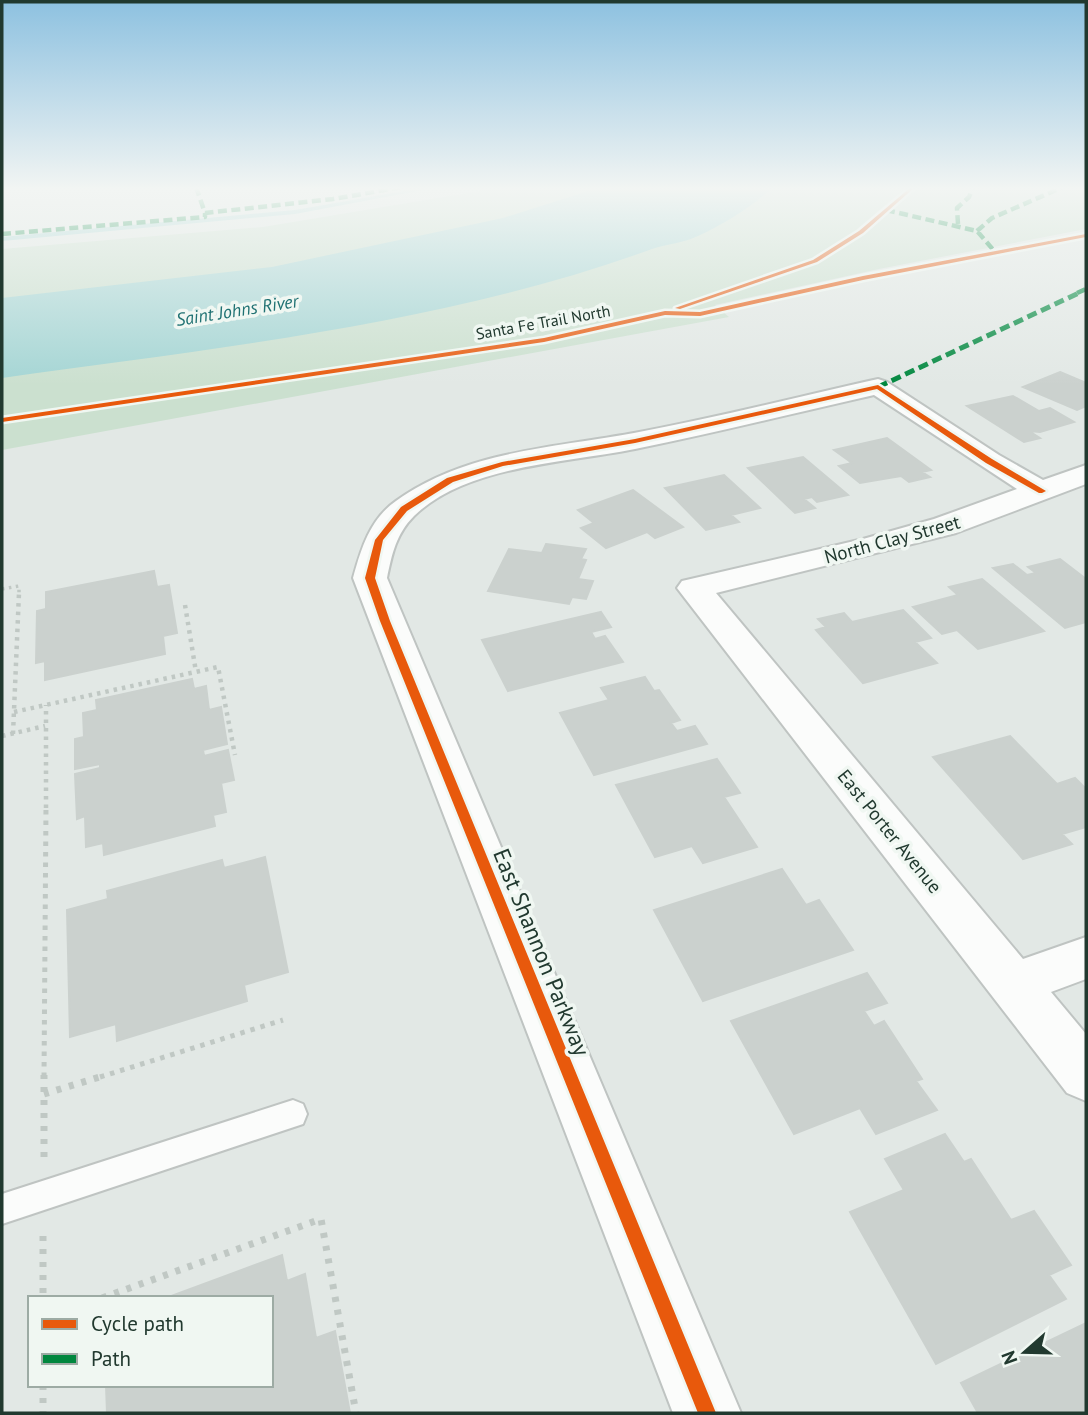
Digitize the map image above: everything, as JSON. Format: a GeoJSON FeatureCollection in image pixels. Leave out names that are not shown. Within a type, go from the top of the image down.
{"type":"FeatureCollection","features":[{"type":"Feature","properties":{"kind":"street","name":"East Shannon Parkway"},"geometry":{"type":"LineString","coordinates":[[707,1413],[384,621],[370,578],[379,540],[404,509],[450,480],[502,464],[635,441],[878,387],[989,461],[1042,491]]}},
{"type":"Feature","properties":{"kind":"street","name":"North Clay Street"},"geometry":{"type":"LineString","coordinates":[[694,588],[870,547],[967,518],[1086,474]]}},
{"type":"Feature","properties":{"kind":"street","name":"East Porter Avenue"},"geometry":{"type":"LineString","coordinates":[[694,588],[1086,1075]]}},
{"type":"Feature","properties":{"kind":"street"},"geometry":{"type":"LineString","coordinates":[[1013,984],[1086,958]]}},
{"type":"Feature","properties":{"kind":"lane"},"geometry":{"type":"LineString","coordinates":[[2,1209],[293,1114]]}},
{"type":"Feature","properties":{"kind":"path"},"geometry":{"type":"LineString","coordinates":[[2,589],[19,586],[13,734]]}},
{"type":"Feature","properties":{"kind":"path"},"geometry":{"type":"LineString","coordinates":[[185,605],[195,672]]}},
{"type":"Feature","properties":{"kind":"path"},"geometry":{"type":"LineString","coordinates":[[14,712],[218,667],[235,755]]}},
{"type":"Feature","properties":{"kind":"path"},"geometry":{"type":"LineString","coordinates":[[43,1296],[46,705]]}},
{"type":"Feature","properties":{"kind":"path"},"geometry":{"type":"LineString","coordinates":[[2,736],[46,726]]}},
{"type":"Feature","properties":{"kind":"path"},"geometry":{"type":"LineString","coordinates":[[44,1094],[283,1020]]}},
{"type":"Feature","properties":{"kind":"path"},"geometry":{"type":"LineString","coordinates":[[108,1296],[321,1219],[356,1413]]}},
{"type":"Feature","properties":{"kind":"path"},"geometry":{"type":"LineString","coordinates":[[43,1387],[43,1413]]}},
{"type":"Feature","properties":{"kind":"green space"},"geometry":{"type":"Polygon","coordinates":[[[2,253],[962,253],[715,305],[729,317],[2,450],[2,253]]]}},
{"type":"Feature","properties":{"kind":"water","name":"Saint Johns River"},"geometry":{"type":"Polygon","coordinates":[[[338,253],[640,253],[494,297],[413,315],[248,344],[2,378],[2,298],[272,267],[338,253]]]}},
{"type":"Feature","properties":{"kind":"building"},"geometry":{"type":"Polygon","coordinates":[[[1060,372],[1086,383],[1086,406],[1077,410],[1023,387],[1060,372]]]}},
{"type":"Feature","properties":{"kind":"building"},"geometry":{"type":"Polygon","coordinates":[[[1013,396],[1039,411],[1050,408],[1074,422],[1040,432],[1029,431],[1040,438],[1024,442],[967,406],[1013,396]]]}},
{"type":"Feature","properties":{"kind":"building"},"geometry":{"type":"Polygon","coordinates":[[[887,438],[931,470],[922,472],[930,477],[909,482],[901,476],[860,483],[839,466],[852,463],[834,450],[887,438]]]}},
{"type":"Feature","properties":{"kind":"building"},"geometry":{"type":"Polygon","coordinates":[[[803,457],[848,495],[817,502],[812,497],[804,499],[815,508],[795,513],[748,468],[803,457]]]}},
{"type":"Feature","properties":{"kind":"building"},"geometry":{"type":"Polygon","coordinates":[[[724,475],[760,508],[731,515],[739,522],[706,530],[665,488],[724,475]]]}},
{"type":"Feature","properties":{"kind":"building"},"geometry":{"type":"Polygon","coordinates":[[[633,490],[683,527],[655,538],[647,532],[606,548],[581,528],[594,523],[578,510],[633,490]]]}},
{"type":"Feature","properties":{"kind":"building"},"geometry":{"type":"Polygon","coordinates":[[[546,544],[586,549],[581,559],[586,560],[578,579],[593,581],[586,599],[572,597],[569,604],[488,591],[509,549],[542,553],[546,544]]]}},
{"type":"Feature","properties":{"kind":"building"},"geometry":{"type":"Polygon","coordinates":[[[1060,559],[1086,579],[1086,622],[1065,628],[993,568],[1013,564],[1027,575],[1036,573],[1028,567],[1060,559]]]}},
{"type":"Feature","properties":{"kind":"building"},"geometry":{"type":"Polygon","coordinates":[[[154,571],[157,587],[169,585],[177,633],[163,636],[165,654],[45,680],[45,661],[36,663],[37,611],[46,609],[46,592],[154,571]]]}},
{"type":"Feature","properties":{"kind":"building"},"geometry":{"type":"Polygon","coordinates":[[[982,579],[1044,631],[978,649],[957,630],[942,634],[913,607],[958,595],[949,587],[982,579]]]}},
{"type":"Feature","properties":{"kind":"building"},"geometry":{"type":"Polygon","coordinates":[[[903,610],[931,638],[915,642],[937,663],[863,683],[816,630],[826,627],[818,619],[844,613],[852,622],[903,610]]]}},
{"type":"Feature","properties":{"kind":"building"},"geometry":{"type":"Polygon","coordinates":[[[601,612],[611,627],[591,632],[595,639],[605,636],[623,662],[508,691],[482,640],[601,612]]]}},
{"type":"Feature","properties":{"kind":"building"},"geometry":{"type":"Polygon","coordinates":[[[645,677],[654,691],[659,690],[680,720],[671,723],[677,731],[695,726],[707,744],[594,775],[560,713],[609,700],[601,688],[645,677]]]}},
{"type":"Feature","properties":{"kind":"building"},"geometry":{"type":"Polygon","coordinates":[[[192,679],[194,689],[206,686],[209,710],[221,707],[227,744],[203,750],[204,756],[228,750],[234,780],[221,783],[226,812],[213,815],[215,826],[104,855],[103,843],[86,847],[85,816],[77,819],[75,774],[100,768],[100,764],[75,769],[75,739],[84,737],[83,713],[97,710],[96,700],[192,679]]]}},
{"type":"Feature","properties":{"kind":"building"},"geometry":{"type":"Polygon","coordinates":[[[1010,736],[1057,784],[1075,778],[1086,789],[1086,827],[1062,834],[1072,844],[1023,859],[933,757],[1010,736]]]}},
{"type":"Feature","properties":{"kind":"building"},"geometry":{"type":"Polygon","coordinates":[[[717,759],[740,793],[724,797],[757,847],[703,863],[692,846],[655,857],[616,785],[717,759]]]}},
{"type":"Feature","properties":{"kind":"building"},"geometry":{"type":"Polygon","coordinates":[[[265,857],[288,972],[244,985],[247,1001],[117,1041],[116,1024],[70,1037],[67,910],[108,899],[107,891],[222,860],[224,868],[265,857]]]}},
{"type":"Feature","properties":{"kind":"building"},"geometry":{"type":"Polygon","coordinates":[[[782,869],[806,905],[819,900],[853,950],[703,1001],[654,910],[782,869]]]}},
{"type":"Feature","properties":{"kind":"building"},"geometry":{"type":"Polygon","coordinates":[[[867,973],[887,1003],[864,1011],[874,1026],[884,1021],[922,1079],[916,1081],[937,1110],[876,1134],[860,1108],[794,1134],[731,1021],[867,973]]]}},
{"type":"Feature","properties":{"kind":"building"},"geometry":{"type":"Polygon","coordinates":[[[945,1134],[964,1162],[971,1159],[1011,1220],[1034,1211],[1071,1265],[1049,1275],[1066,1299],[936,1364],[850,1212],[904,1190],[885,1159],[945,1134]]]}},
{"type":"Feature","properties":{"kind":"building"},"geometry":{"type":"Polygon","coordinates":[[[282,1255],[287,1281],[305,1274],[316,1338],[335,1331],[350,1413],[107,1413],[106,1387],[273,1387],[273,1296],[171,1296],[282,1255]]]}},
{"type":"Feature","properties":{"kind":"building"},"geometry":{"type":"Polygon","coordinates":[[[1086,1323],[1086,1413],[978,1413],[961,1383],[1086,1323]]]}},
{"type":"Feature","properties":{"kind":"marked path"},"geometry":{"type":"LineString","coordinates":[[878,387],[1086,289]]}},
{"type":"Feature","properties":{"kind":"cycle path"},"geometry":{"type":"LineString","coordinates":[[678,308],[815,261],[828,253]]}},
{"type":"Feature","properties":{"kind":"cycle path","name":"Santa Fe Trail North"},"geometry":{"type":"LineString","coordinates":[[2,420],[544,340],[665,313],[700,314],[992,253]]}},
{"type":"Feature","properties":{"kind":"cycle path"},"geometry":{"type":"LineString","coordinates":[[707,1413],[385,621],[370,578],[379,540],[404,509],[450,480],[502,464],[635,441],[878,387],[989,461],[1042,491]]}}]}
